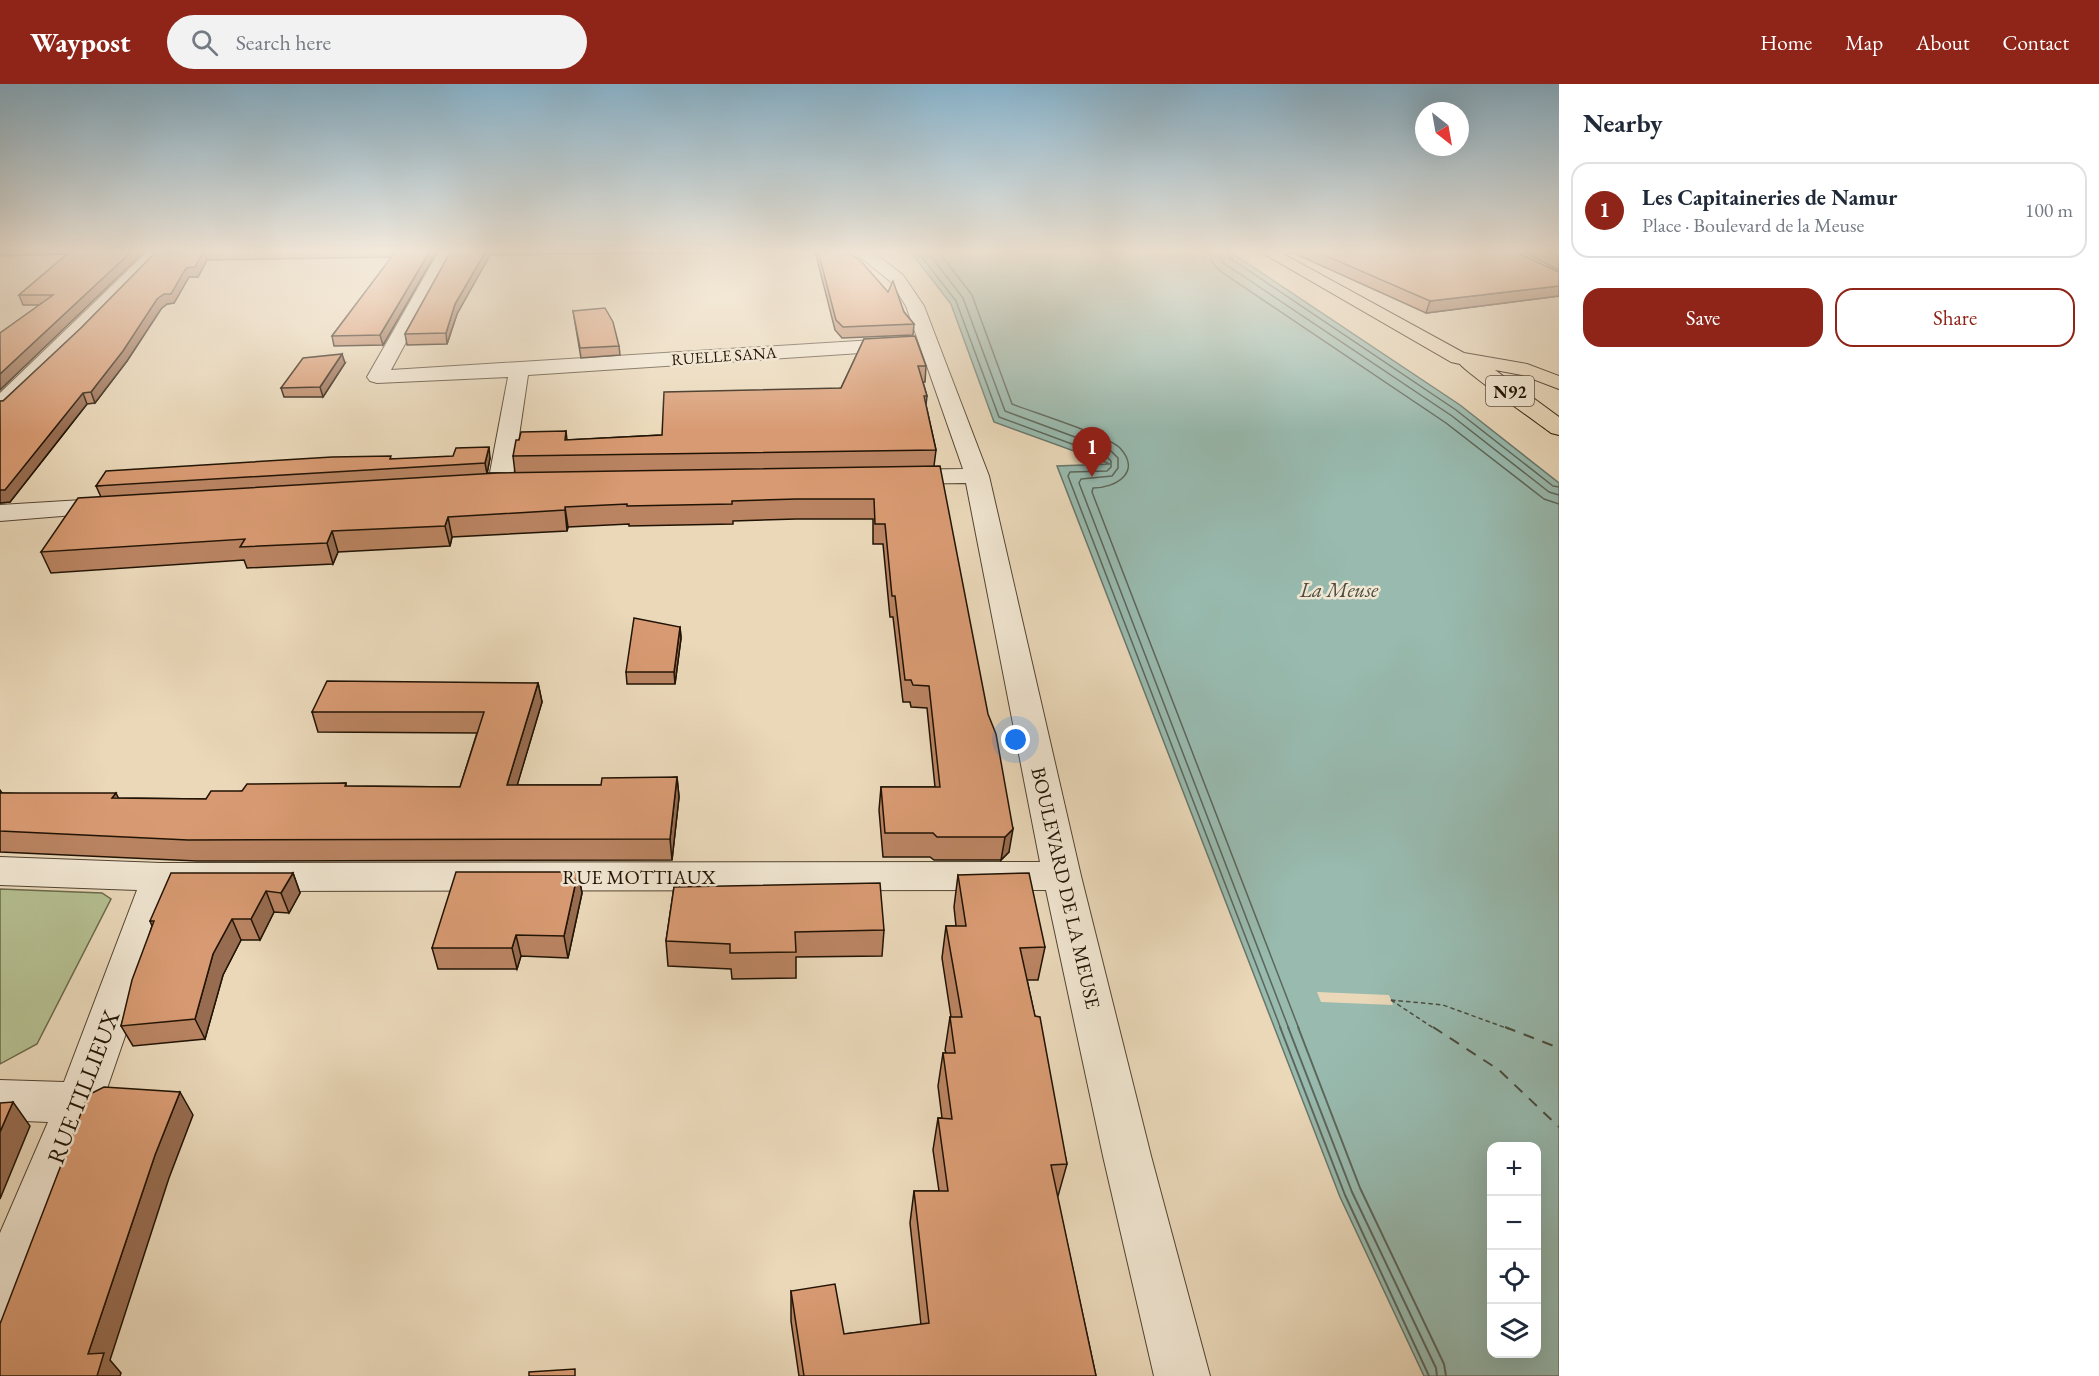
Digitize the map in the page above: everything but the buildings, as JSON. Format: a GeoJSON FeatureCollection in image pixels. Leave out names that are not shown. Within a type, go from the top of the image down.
{"type":"FeatureCollection","features":[{"type":"Feature","properties":{"kind":"main road","name":"N92"},"geometry":{"type":"LineString","coordinates":[[1375,311],[1488,375],[1559,428]]}},
{"type":"Feature","properties":{"kind":"main road"},"geometry":{"type":"LineString","coordinates":[[1458,358],[1527,370],[1559,383]]}},
{"type":"Feature","properties":{"kind":"main road"},"geometry":{"type":"LineString","coordinates":[[1488,375],[1518,375],[1559,383]]}},
{"type":"Feature","properties":{"kind":"street"},"geometry":{"type":"LineString","coordinates":[[0,405],[97,311]]}},
{"type":"Feature","properties":{"kind":"street","name":"RUELLE SANA"},"geometry":{"type":"LineString","coordinates":[[413,311],[376,377],[519,370],[930,342]]}},
{"type":"Feature","properties":{"kind":"street","name":"BOULEVARD DE LA MEUSE"},"geometry":{"type":"LineString","coordinates":[[917,311],[977,476],[1062,876],[1127,1156],[1182,1376]]}},
{"type":"Feature","properties":{"kind":"street"},"geometry":{"type":"LineString","coordinates":[[500,483],[519,370]]}},
{"type":"Feature","properties":{"kind":"street"},"geometry":{"type":"LineString","coordinates":[[870,477],[977,476]]}},
{"type":"Feature","properties":{"kind":"street"},"geometry":{"type":"LineString","coordinates":[[0,513],[143,504]]}},
{"type":"Feature","properties":{"kind":"street","name":"RUE MOTTIAUX"},"geometry":{"type":"LineString","coordinates":[[0,871],[161,878],[1062,876]]}},
{"type":"Feature","properties":{"kind":"street","name":"RUE TILLIEUX"},"geometry":{"type":"LineString","coordinates":[[0,1295],[79,1102],[161,878]]}},
{"type":"Feature","properties":{"kind":"street"},"geometry":{"type":"LineString","coordinates":[[0,1100],[79,1102]]}},
{"type":"Feature","properties":{"kind":"green space"},"geometry":{"type":"Polygon","coordinates":[[[0,889],[102,893],[111,899],[37,1044],[0,1064],[0,889]]]}},
{"type":"Feature","properties":{"kind":"water","name":"La Meuse"},"geometry":{"type":"Polygon","coordinates":[[[954,311],[1319,311],[1460,405],[1559,483],[1559,1376],[1424,1376],[1340,1197],[1057,466],[1110,464],[994,422],[954,311]]]}},
{"type":"Feature","properties":{"kind":"pier"},"geometry":{"type":"Polygon","coordinates":[[[1317,992],[1389,995],[1393,1005],[1321,1002],[1317,992]]]}},
{"type":"Feature","properties":{"kind":"ferry route"},"geometry":{"type":"LineString","coordinates":[[1435,1029],[1391,1000],[1443,1005],[1509,1029]]}},
{"type":"Feature","properties":{"kind":"ferry route"},"geometry":{"type":"LineString","coordinates":[[1433,1027],[1499,1070],[1559,1127]]}},
{"type":"Feature","properties":{"kind":"ferry route"},"geometry":{"type":"LineString","coordinates":[[1505,1027],[1559,1048]]}},
{"type":"Feature","properties":{"kind":"place","name":"Les Capitaineries de Namur"},"geometry":{"type":"Point","coordinates":[1092,477]}}]}
